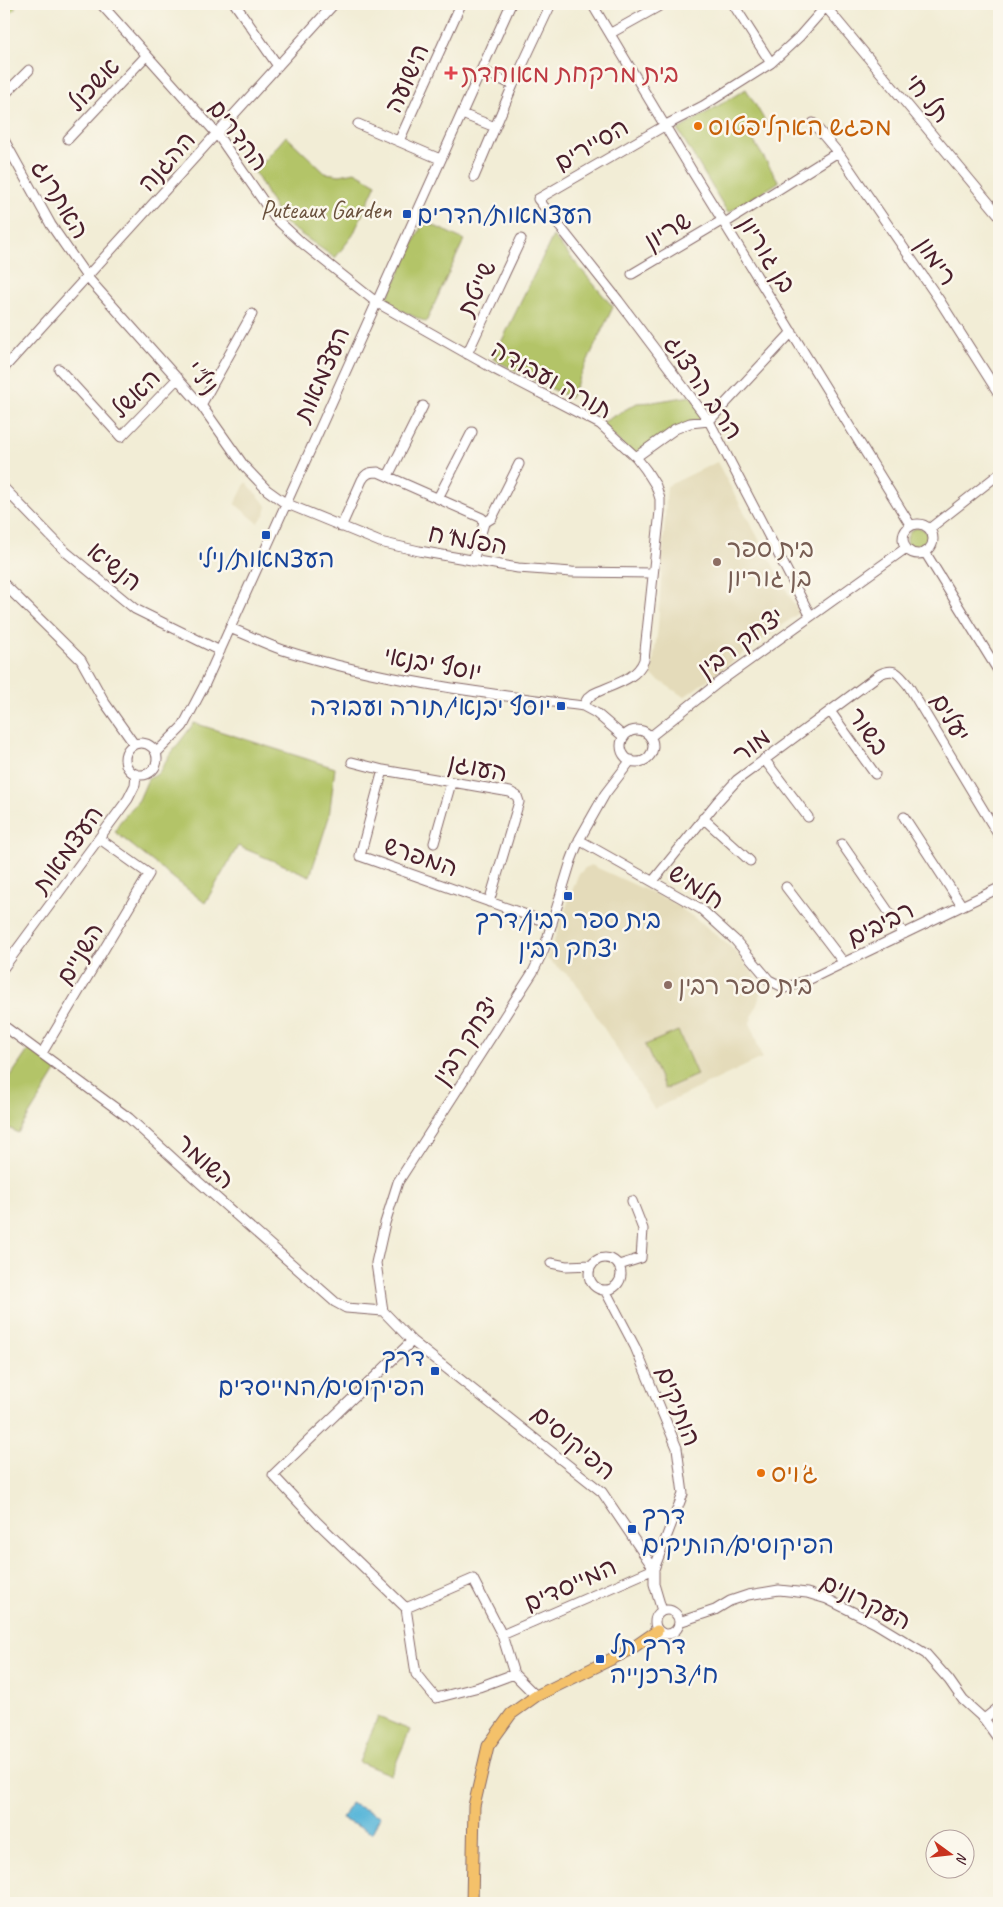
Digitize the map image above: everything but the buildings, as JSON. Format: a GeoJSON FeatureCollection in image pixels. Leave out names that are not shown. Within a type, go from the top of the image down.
{"type":"FeatureCollection","features":[{"type":"Feature","properties":{"kind":"main road"},"geometry":{"type":"LineString","coordinates":[[472,1903],[474,1806],[488,1746],[512,1714],[536,1696],[628,1651],[657,1631]]}},
{"type":"Feature","properties":{"kind":"street","name":"ההדרים"},"geometry":{"type":"LineString","coordinates":[[101,4],[217,134],[274,218],[315,254],[376,302]]}},
{"type":"Feature","properties":{"kind":"street"},"geometry":{"type":"LineString","coordinates":[[235,4],[278,66]]}},
{"type":"Feature","properties":{"kind":"street","name":"ההגנה"},"geometry":{"type":"LineString","coordinates":[[4,368],[334,4]]}},
{"type":"Feature","properties":{"kind":"street","name":"הישועה"},"geometry":{"type":"LineString","coordinates":[[399,141],[461,4]]}},
{"type":"Feature","properties":{"kind":"street","name":"העצמאות"},"geometry":{"type":"LineString","coordinates":[[156,753],[175,735],[188,717],[220,651],[511,4]]}},
{"type":"Feature","properties":{"kind":"street"},"geometry":{"type":"LineString","coordinates":[[474,177],[513,85],[551,4]]}},
{"type":"Feature","properties":{"kind":"street","name":"בן גוריון"},"geometry":{"type":"LineString","coordinates":[[592,4],[611,33],[664,126],[911,526]]}},
{"type":"Feature","properties":{"kind":"street"},"geometry":{"type":"LineString","coordinates":[[611,33],[662,4]]}},
{"type":"Feature","properties":{"kind":"street"},"geometry":{"type":"LineString","coordinates":[[733,4],[772,63]]}},
{"type":"Feature","properties":{"kind":"street","name":"הסיירים"},"geometry":{"type":"LineString","coordinates":[[538,199],[664,126],[703,106],[772,63],[799,37],[827,5]]}},
{"type":"Feature","properties":{"kind":"street","name":"תל חי"},"geometry":{"type":"LineString","coordinates":[[827,5],[999,215]]}},
{"type":"Feature","properties":{"kind":"street","name":"אשכול"},"geometry":{"type":"LineString","coordinates":[[68,139],[146,56]]}},
{"type":"Feature","properties":{"kind":"street"},"geometry":{"type":"LineString","coordinates":[[4,95],[29,70]]}},
{"type":"Feature","properties":{"kind":"street"},"geometry":{"type":"LineString","coordinates":[[481,70],[513,85]]}},
{"type":"Feature","properties":{"kind":"street"},"geometry":{"type":"LineString","coordinates":[[462,114],[495,127]]}},
{"type":"Feature","properties":{"kind":"street","name":"רימון"},"geometry":{"type":"LineString","coordinates":[[813,123],[838,152],[938,298],[999,394]]}},
{"type":"Feature","properties":{"kind":"street","name":"הישועה"},"geometry":{"type":"LineString","coordinates":[[358,124],[440,159]]}},
{"type":"Feature","properties":{"kind":"street","name":"האתרוג"},"geometry":{"type":"LineString","coordinates":[[4,140],[50,225],[87,277]]}},
{"type":"Feature","properties":{"kind":"street"},"geometry":{"type":"LineString","coordinates":[[724,222],[838,152]]}},
{"type":"Feature","properties":{"kind":"street","name":"הרב הרצוג"},"geometry":{"type":"LineString","coordinates":[[538,199],[618,300],[709,421],[810,615]]}},
{"type":"Feature","properties":{"kind":"street","name":"שריון"},"geometry":{"type":"LineString","coordinates":[[632,274],[724,222]]}},
{"type":"Feature","properties":{"kind":"street","name":"שייטת"},"geometry":{"type":"LineString","coordinates":[[467,354],[520,239]]}},
{"type":"Feature","properties":{"kind":"street","name":"ניל\"י"},"geometry":{"type":"LineString","coordinates":[[87,277],[201,404],[244,466],[267,490],[285,503]]}},
{"type":"Feature","properties":{"kind":"street","name":"תורה ועבודה"},"geometry":{"type":"LineString","coordinates":[[376,302],[467,354],[600,424],[636,457],[656,486],[660,499],[660,511],[644,660],[635,675],[593,694],[583,706]]}},
{"type":"Feature","properties":{"kind":"street"},"geometry":{"type":"LineString","coordinates":[[201,404],[252,314]]}},
{"type":"Feature","properties":{"kind":"street"},"geometry":{"type":"LineString","coordinates":[[636,457],[675,429],[690,423],[709,421],[792,332]]}},
{"type":"Feature","properties":{"kind":"street","name":"האשל"},"geometry":{"type":"LineString","coordinates":[[59,369],[121,437],[178,378]]}},
{"type":"Feature","properties":{"kind":"street"},"geometry":{"type":"LineString","coordinates":[[388,476],[423,406]]}},
{"type":"Feature","properties":{"kind":"street"},"geometry":{"type":"LineString","coordinates":[[438,498],[472,432]]}},
{"type":"Feature","properties":{"kind":"street"},"geometry":{"type":"LineString","coordinates":[[473,561],[484,523],[492,518],[519,464]]}},
{"type":"Feature","properties":{"kind":"street"},"geometry":{"type":"LineString","coordinates":[[341,527],[362,480],[366,474],[372,472],[388,476],[482,518],[484,523]]}},
{"type":"Feature","properties":{"kind":"street"},"geometry":{"type":"LineString","coordinates":[[929,529],[999,474]]}},
{"type":"Feature","properties":{"kind":"street","name":"הנשיא"},"geometry":{"type":"LineString","coordinates":[[4,488],[66,552],[135,609],[220,651]]}},
{"type":"Feature","properties":{"kind":"street","name":"הפלמ\"ח"},"geometry":{"type":"LineString","coordinates":[[285,503],[380,542],[473,561],[518,568],[572,572],[653,573]]}},
{"type":"Feature","properties":{"kind":"street"},"geometry":{"type":"LineString","coordinates":[[923,525],[929,529],[933,539],[932,544],[925,552],[915,553],[906,548],[904,533],[911,526],[923,525]]}},
{"type":"Feature","properties":{"kind":"street","name":"יצחק רבין"},"geometry":{"type":"LineString","coordinates":[[650,737],[718,682],[906,548]]}},
{"type":"Feature","properties":{"kind":"street"},"geometry":{"type":"LineString","coordinates":[[925,552],[999,672]]}},
{"type":"Feature","properties":{"kind":"street"},"geometry":{"type":"LineString","coordinates":[[4,584],[82,660],[105,703],[134,744]]}},
{"type":"Feature","properties":{"kind":"street","name":"יוסף יבנאי"},"geometry":{"type":"LineString","coordinates":[[230,628],[282,649],[402,680],[443,688],[583,706],[596,712],[624,737]]}},
{"type":"Feature","properties":{"kind":"street","name":"מור"},"geometry":{"type":"LineString","coordinates":[[652,881],[737,780],[880,674],[889,670],[897,672]]}},
{"type":"Feature","properties":{"kind":"street","name":"יעלים"},"geometry":{"type":"LineString","coordinates":[[897,672],[908,685],[999,836]]}},
{"type":"Feature","properties":{"kind":"street","name":"בשור"},"geometry":{"type":"LineString","coordinates":[[830,711],[874,774]]}},
{"type":"Feature","properties":{"kind":"street"},"geometry":{"type":"LineString","coordinates":[[637,730],[646,733],[650,737],[653,748],[651,753],[642,761],[631,760],[622,751],[624,737],[627,733],[637,730]]}},
{"type":"Feature","properties":{"kind":"street"},"geometry":{"type":"LineString","coordinates":[[144,743],[149,745],[156,753],[156,763],[151,771],[141,775],[128,769],[125,760],[127,751],[134,744],[144,743]]}},
{"type":"Feature","properties":{"kind":"street"},"geometry":{"type":"LineString","coordinates":[[764,759],[808,816]]}},
{"type":"Feature","properties":{"kind":"street","name":"יצחק רבין"},"geometry":{"type":"LineString","coordinates":[[383,1311],[376,1263],[385,1223],[398,1182],[533,972],[544,949],[570,860],[579,840],[605,794],[631,760]]}},
{"type":"Feature","properties":{"kind":"street","name":"העוגן"},"geometry":{"type":"LineString","coordinates":[[352,762],[451,783],[510,792],[517,796],[519,802],[489,902]]}},
{"type":"Feature","properties":{"kind":"street","name":"המפרש"},"geometry":{"type":"LineString","coordinates":[[383,770],[360,856],[552,924]]}},
{"type":"Feature","properties":{"kind":"street","name":"העצמאות"},"geometry":{"type":"LineString","coordinates":[[4,968],[100,839],[132,792],[137,780],[136,774]]}},
{"type":"Feature","properties":{"kind":"street"},"geometry":{"type":"LineString","coordinates":[[434,843],[451,783]]}},
{"type":"Feature","properties":{"kind":"street"},"geometry":{"type":"LineString","coordinates":[[904,817],[962,906]]}},
{"type":"Feature","properties":{"kind":"street"},"geometry":{"type":"LineString","coordinates":[[704,818],[750,862]]}},
{"type":"Feature","properties":{"kind":"street","name":"השניים"},"geometry":{"type":"LineString","coordinates":[[42,1053],[149,874],[100,839]]}},
{"type":"Feature","properties":{"kind":"street","name":"חלמיש"},"geometry":{"type":"LineString","coordinates":[[579,840],[701,909],[735,940],[769,980],[777,984]]}},
{"type":"Feature","properties":{"kind":"street"},"geometry":{"type":"LineString","coordinates":[[842,844],[904,934]]}},
{"type":"Feature","properties":{"kind":"street"},"geometry":{"type":"LineString","coordinates":[[786,887],[844,963]]}},
{"type":"Feature","properties":{"kind":"street","name":"רביבים"},"geometry":{"type":"LineString","coordinates":[[777,984],[785,988],[793,986],[999,888]]}},
{"type":"Feature","properties":{"kind":"street","name":"השומר"},"geometry":{"type":"LineString","coordinates":[[4,1026],[129,1118],[335,1302],[346,1308],[383,1311]]}},
{"type":"Feature","properties":{"kind":"street"},"geometry":{"type":"LineString","coordinates":[[619,1265],[641,1258],[642,1229],[632,1201]]}},
{"type":"Feature","properties":{"kind":"street"},"geometry":{"type":"LineString","coordinates":[[606,1258],[619,1265],[621,1275],[618,1284],[605,1290],[592,1284],[589,1274],[592,1265],[596,1261],[606,1258]]}},
{"type":"Feature","properties":{"kind":"street"},"geometry":{"type":"LineString","coordinates":[[551,1263],[566,1266],[592,1265]]}},
{"type":"Feature","properties":{"kind":"street","name":"הותיקים"},"geometry":{"type":"LineString","coordinates":[[605,1290],[635,1347],[678,1448],[683,1494],[654,1569]]}},
{"type":"Feature","properties":{"kind":"street"},"geometry":{"type":"LineString","coordinates":[[383,1311],[412,1341],[272,1475],[317,1522],[406,1608],[416,1674],[436,1698],[480,1687],[514,1674]]}},
{"type":"Feature","properties":{"kind":"street","name":"הפיקוסים"},"geometry":{"type":"LineString","coordinates":[[412,1341],[602,1492],[654,1569],[654,1584],[662,1611]]}},
{"type":"Feature","properties":{"kind":"street","name":"המייסדים"},"geometry":{"type":"LineString","coordinates":[[502,1636],[654,1569]]}},
{"type":"Feature","properties":{"kind":"street"},"geometry":{"type":"LineString","coordinates":[[406,1608],[473,1579],[502,1636],[514,1674],[536,1696]]}},
{"type":"Feature","properties":{"kind":"street","name":"העקרונים"},"geometry":{"type":"LineString","coordinates":[[679,1622],[715,1610],[730,1601],[748,1595],[778,1590],[807,1593],[827,1599],[875,1623],[926,1654],[949,1680],[963,1700],[984,1719],[999,1740]]}},
{"type":"Feature","properties":{"kind":"street"},"geometry":{"type":"LineString","coordinates":[[670,1610],[674,1612],[679,1622],[677,1629],[670,1634],[657,1631],[654,1625],[655,1618],[662,1611],[670,1610]]}},
{"type":"Feature","properties":{"kind":"street"},"geometry":{"type":"LineString","coordinates":[[984,1719],[999,1707]]}},
{"type":"Feature","properties":{"kind":"shaded area","name":"בית ספר בן גוריון"},"geometry":{"type":"Polygon","coordinates":[[[717,462],[799,613],[684,697],[651,675],[658,628],[667,486],[717,462]]]}},
{"type":"Feature","properties":{"kind":"shaded area"},"geometry":{"type":"Polygon","coordinates":[[[246,482],[267,506],[265,514],[258,523],[235,504],[246,482]]]}},
{"type":"Feature","properties":{"kind":"shaded area","name":"בית ספר רבין"},"geometry":{"type":"Polygon","coordinates":[[[591,865],[670,901],[702,923],[735,951],[752,972],[762,990],[750,1023],[762,1058],[654,1109],[574,980],[547,959],[578,875],[591,865]]]}},
{"type":"Feature","properties":{"kind":"green space"},"geometry":{"type":"Polygon","coordinates":[[[4,4],[12,4],[16,8],[4,20],[4,4]]]}},
{"type":"Feature","properties":{"kind":"green space"},"geometry":{"type":"Polygon","coordinates":[[[746,89],[768,126],[751,137],[779,182],[728,213],[678,130],[746,89]]]}},
{"type":"Feature","properties":{"kind":"green space","name":"Puteaux Garden"},"geometry":{"type":"Polygon","coordinates":[[[286,136],[325,173],[340,175],[355,172],[376,184],[353,235],[335,258],[282,221],[255,172],[286,136]]]}},
{"type":"Feature","properties":{"kind":"green space"},"geometry":{"type":"Polygon","coordinates":[[[424,221],[464,240],[426,322],[385,303],[424,221]]]}},
{"type":"Feature","properties":{"kind":"green space"},"geometry":{"type":"Polygon","coordinates":[[[553,236],[613,307],[570,398],[493,359],[553,236]]]}},
{"type":"Feature","properties":{"kind":"green space"},"geometry":{"type":"Polygon","coordinates":[[[691,396],[709,421],[690,423],[636,457],[600,424],[637,403],[691,396]]]}},
{"type":"Feature","properties":{"kind":"green space"},"geometry":{"type":"Polygon","coordinates":[[[918,528],[926,531],[929,539],[926,547],[918,550],[910,547],[907,539],[910,531],[918,528]]]}},
{"type":"Feature","properties":{"kind":"green space"},"geometry":{"type":"Polygon","coordinates":[[[194,723],[335,768],[329,817],[310,876],[238,846],[205,903],[115,832],[119,823],[139,800],[148,779],[160,771],[194,723]]]}},
{"type":"Feature","properties":{"kind":"green space"},"geometry":{"type":"Polygon","coordinates":[[[678,1031],[697,1075],[665,1089],[645,1045],[678,1031]]]}},
{"type":"Feature","properties":{"kind":"green space"},"geometry":{"type":"Polygon","coordinates":[[[29,1049],[57,1070],[18,1133],[4,1125],[4,1086],[29,1049]]]}},
{"type":"Feature","properties":{"kind":"green space"},"geometry":{"type":"Polygon","coordinates":[[[378,1717],[410,1730],[391,1775],[359,1762],[378,1717]]]}},
{"type":"Feature","properties":{"kind":"water"},"geometry":{"type":"Polygon","coordinates":[[[350,1803],[380,1816],[372,1833],[342,1819],[350,1803]]]}},
{"type":"Feature","properties":{"kind":"place","name":"בית מרקחת מאוחדת"},"geometry":{"type":"Point","coordinates":[451,73]}},
{"type":"Feature","properties":{"kind":"place","name":"מפגש האקליפטוס"},"geometry":{"type":"Point","coordinates":[698,126]}},
{"type":"Feature","properties":{"kind":"place","name":"העצמאות/הדרים"},"geometry":{"type":"Point","coordinates":[407,214]}},
{"type":"Feature","properties":{"kind":"place","name":"העצמאות/נילי"},"geometry":{"type":"Point","coordinates":[266,535]}},
{"type":"Feature","properties":{"kind":"place","name":"בית ספר בן גוריון"},"geometry":{"type":"Point","coordinates":[717,562]}},
{"type":"Feature","properties":{"kind":"place","name":"יוסף יבנאי/תורה ועבודה"},"geometry":{"type":"Point","coordinates":[561,706]}},
{"type":"Feature","properties":{"kind":"place","name":"בית ספר רבין/דרך יצחק רבין"},"geometry":{"type":"Point","coordinates":[568,896]}},
{"type":"Feature","properties":{"kind":"place","name":"בית ספר רבין"},"geometry":{"type":"Point","coordinates":[668,985]}},
{"type":"Feature","properties":{"kind":"place","name":"דרך הפיקוסים/המייסדים"},"geometry":{"type":"Point","coordinates":[435,1371]}},
{"type":"Feature","properties":{"kind":"place","name":"ג'ויס"},"geometry":{"type":"Point","coordinates":[761,1473]}},
{"type":"Feature","properties":{"kind":"place","name":"דרך הפיקוסים/הותיקים"},"geometry":{"type":"Point","coordinates":[632,1529]}},
{"type":"Feature","properties":{"kind":"place","name":"דרך תל חי/צרכנייה"},"geometry":{"type":"Point","coordinates":[600,1659]}}]}
